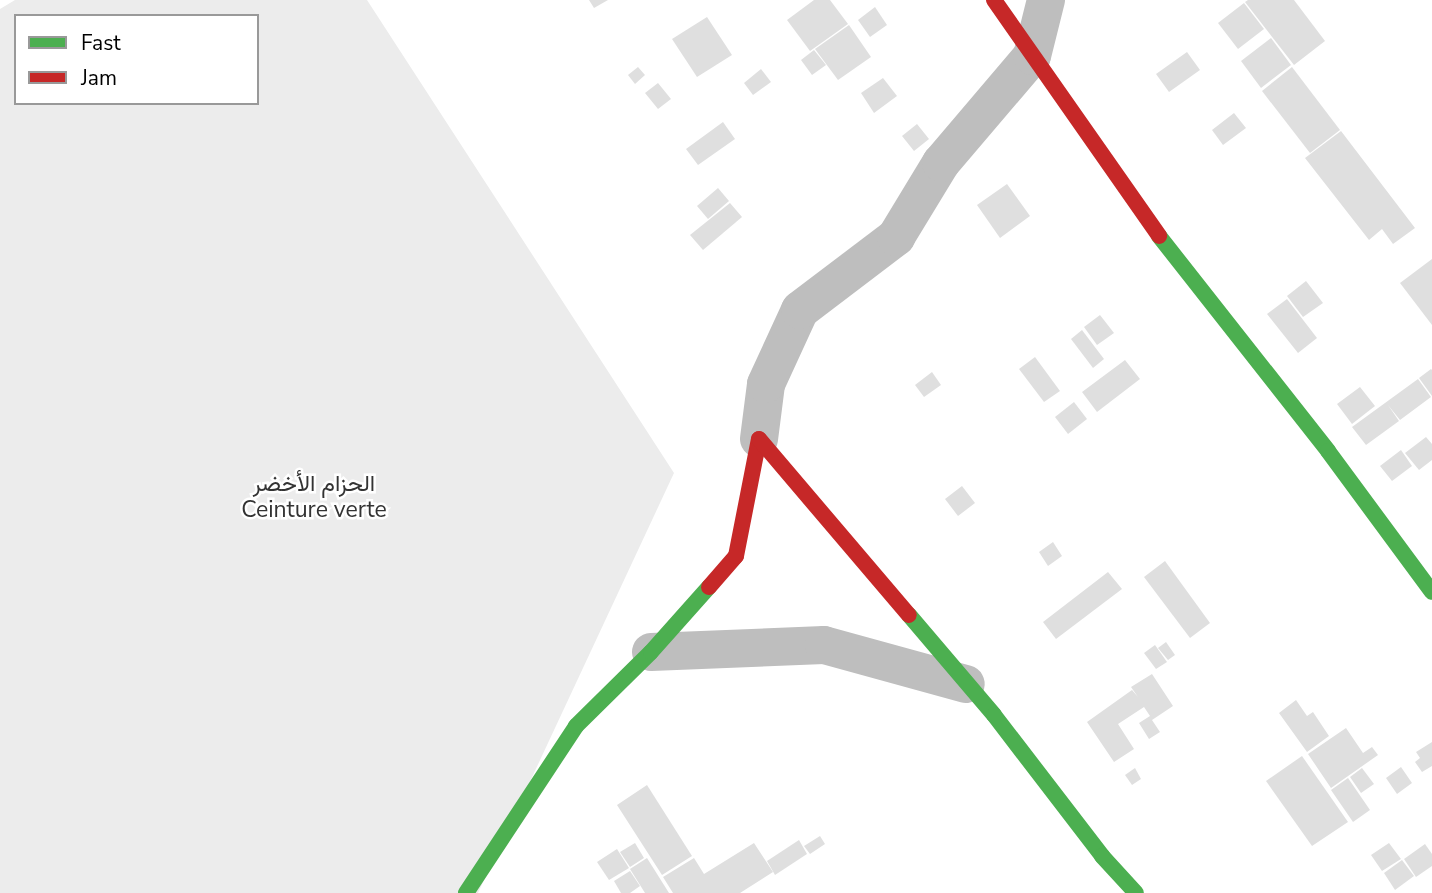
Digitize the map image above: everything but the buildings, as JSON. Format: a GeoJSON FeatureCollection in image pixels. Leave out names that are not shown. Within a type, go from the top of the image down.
{"type":"FeatureCollection","features":[{"type":"Feature","properties":{"kind":"street"},"geometry":{"type":"LineString","coordinates":[[994,0],[1145,218],[1328,451],[1432,592]]}},
{"type":"Feature","properties":{"kind":"street"},"geometry":{"type":"LineString","coordinates":[[466,893],[576,726],[651,652],[736,556],[759,439],[766,384],[800,310],[896,237],[941,163],[1032,56],[1046,0]]}},
{"type":"Feature","properties":{"kind":"street"},"geometry":{"type":"LineString","coordinates":[[759,439],[994,715],[1102,856],[1136,893]]}},
{"type":"Feature","properties":{"kind":"street"},"geometry":{"type":"LineString","coordinates":[[651,652],[824,645],[966,684]]}},
{"type":"Feature","properties":{"kind":"green space","name":"الحزام الأخضر Ceinture verte"},"geometry":{"type":"Polygon","coordinates":[[[15,0],[367,0],[674,473],[478,893],[0,893],[0,9],[15,0]]]}},
{"type":"Feature","properties":{"kind":"traffic: fast"},"geometry":{"type":"LineString","coordinates":[[1159,236],[1328,451],[1432,592]]}},
{"type":"Feature","properties":{"kind":"traffic: fast"},"geometry":{"type":"LineString","coordinates":[[466,893],[576,726],[651,652],[709,587]]}},
{"type":"Feature","properties":{"kind":"traffic: fast"},"geometry":{"type":"LineString","coordinates":[[909,615],[994,715],[1102,856],[1136,893]]}},
{"type":"Feature","properties":{"kind":"traffic: jam"},"geometry":{"type":"LineString","coordinates":[[994,0],[1159,236]]}},
{"type":"Feature","properties":{"kind":"traffic: jam"},"geometry":{"type":"LineString","coordinates":[[709,587],[736,556],[759,439],[909,615]]}}]}
